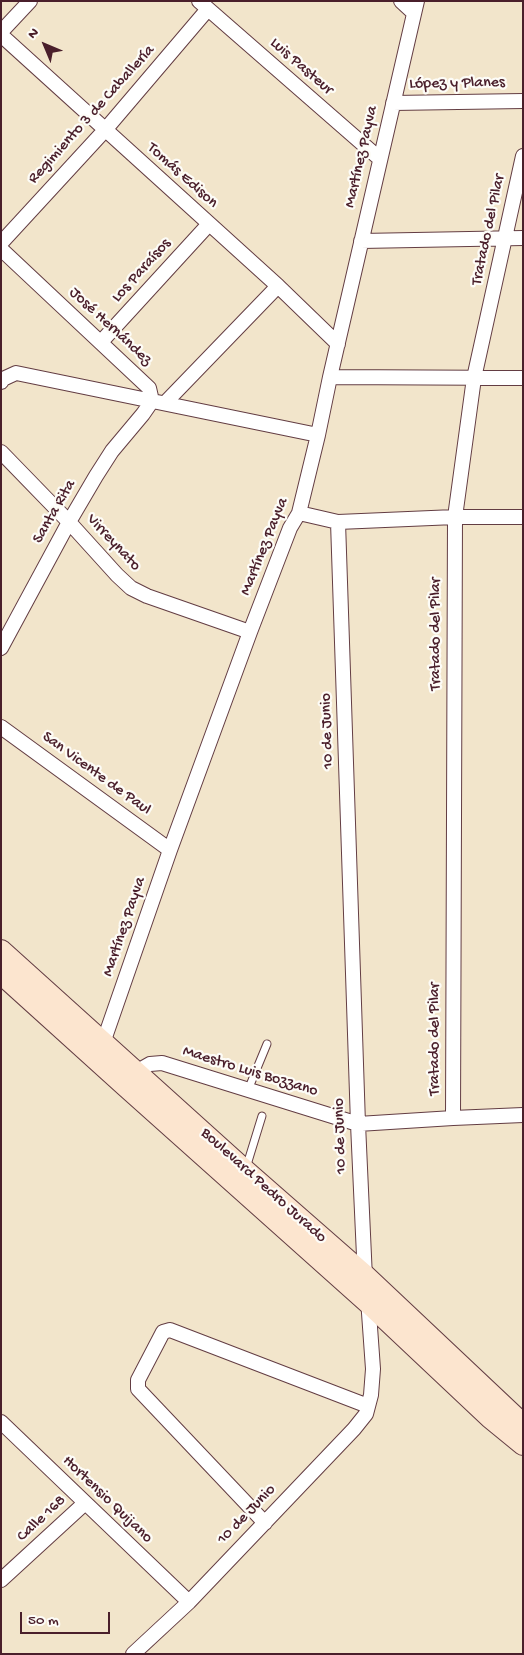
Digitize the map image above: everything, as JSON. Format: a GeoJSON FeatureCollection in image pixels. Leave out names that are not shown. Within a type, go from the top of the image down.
{"type":"FeatureCollection","features":[{"type":"Feature","properties":{"kind":"main road","name":"Boulevard Pedro Jurado"},"geometry":{"type":"LineString","coordinates":[[1,950],[97,1049],[490,1418],[521,1436]]}},
{"type":"Feature","properties":{"kind":"main road","name":"Boulevard Pedro Jurado"},"geometry":{"type":"LineString","coordinates":[[1,974],[97,1049]]}},
{"type":"Feature","properties":{"kind":"main road","name":"Boulevard Pedro Jurado"},"geometry":{"type":"LineString","coordinates":[[130,1079],[245,1170],[365,1275],[521,1436]]}},
{"type":"Feature","properties":{"kind":"street"},"geometry":{"type":"LineString","coordinates":[[1,34],[30,1]]}},
{"type":"Feature","properties":{"kind":"street"},"geometry":{"type":"LineString","coordinates":[[400,1],[415,7]]}},
{"type":"Feature","properties":{"kind":"street","name":"Regimiento 3 de Caballería"},"geometry":{"type":"LineString","coordinates":[[1,243],[105,130],[203,5]]}},
{"type":"Feature","properties":{"kind":"street","name":"Luis Pasteur"},"geometry":{"type":"LineString","coordinates":[[203,5],[380,159]]}},
{"type":"Feature","properties":{"kind":"street","name":"Martínez Payva"},"geometry":{"type":"LineString","coordinates":[[97,1049],[250,632],[290,528],[299,513],[415,7]]}},
{"type":"Feature","properties":{"kind":"street","name":"Tomás Edison"},"geometry":{"type":"LineString","coordinates":[[1,34],[278,286],[338,344]]}},
{"type":"Feature","properties":{"kind":"street","name":"López y Planes"},"geometry":{"type":"LineString","coordinates":[[393,103],[523,100]]}},
{"type":"Feature","properties":{"kind":"street","name":"Tratado del Pilar"},"geometry":{"type":"LineString","coordinates":[[453,1118],[455,517],[474,378],[523,156]]}},
{"type":"Feature","properties":{"kind":"street","name":"Los Paraísos"},"geometry":{"type":"LineString","coordinates":[[101,342],[209,224]]}},
{"type":"Feature","properties":{"kind":"street"},"geometry":{"type":"LineString","coordinates":[[361,241],[523,238]]}},
{"type":"Feature","properties":{"kind":"street","name":"José Hernández"},"geometry":{"type":"LineString","coordinates":[[1,248],[149,388],[158,402]]}},
{"type":"Feature","properties":{"kind":"street","name":"Santa Rita"},"geometry":{"type":"LineString","coordinates":[[1,648],[69,522],[112,451],[144,414],[278,286]]}},
{"type":"Feature","properties":{"kind":"street"},"geometry":{"type":"LineString","coordinates":[[1,382],[16,373],[318,435]]}},
{"type":"Feature","properties":{"kind":"street"},"geometry":{"type":"LineString","coordinates":[[330,377],[523,378]]}},
{"type":"Feature","properties":{"kind":"street","name":"Virreynato"},"geometry":{"type":"LineString","coordinates":[[1,452],[131,588],[147,596],[250,632]]}},
{"type":"Feature","properties":{"kind":"street"},"geometry":{"type":"LineString","coordinates":[[299,513],[338,522],[455,517],[523,517]]}},
{"type":"Feature","properties":{"kind":"street","name":"10 de Junio"},"geometry":{"type":"LineString","coordinates":[[133,1654],[189,1602],[354,1429],[366,1414],[371,1394],[373,1369],[369,1304],[365,1275],[358,1124],[338,522]]}},
{"type":"Feature","properties":{"kind":"street","name":"San Vicente de Paul"},"geometry":{"type":"LineString","coordinates":[[1,727],[170,850]]}},
{"type":"Feature","properties":{"kind":"street","name":"Maestro Luis Bozzano"},"geometry":{"type":"LineString","coordinates":[[130,1079],[150,1064],[162,1063],[358,1124],[523,1115]]}},
{"type":"Feature","properties":{"kind":"street"},"geometry":{"type":"LineString","coordinates":[[265,1523],[138,1388],[138,1380],[162,1332],[170,1330],[368,1406]]}},
{"type":"Feature","properties":{"kind":"street","name":"Hortensio Quijano"},"geometry":{"type":"LineString","coordinates":[[1,1422],[189,1602]]}},
{"type":"Feature","properties":{"kind":"street","name":"Calle 168"},"geometry":{"type":"LineString","coordinates":[[1,1580],[85,1503]]}},
{"type":"Feature","properties":{"kind":"lane"},"geometry":{"type":"LineString","coordinates":[[248,1090],[267,1044]]}},
{"type":"Feature","properties":{"kind":"lane"},"geometry":{"type":"LineString","coordinates":[[245,1170],[262,1116]]}}]}
